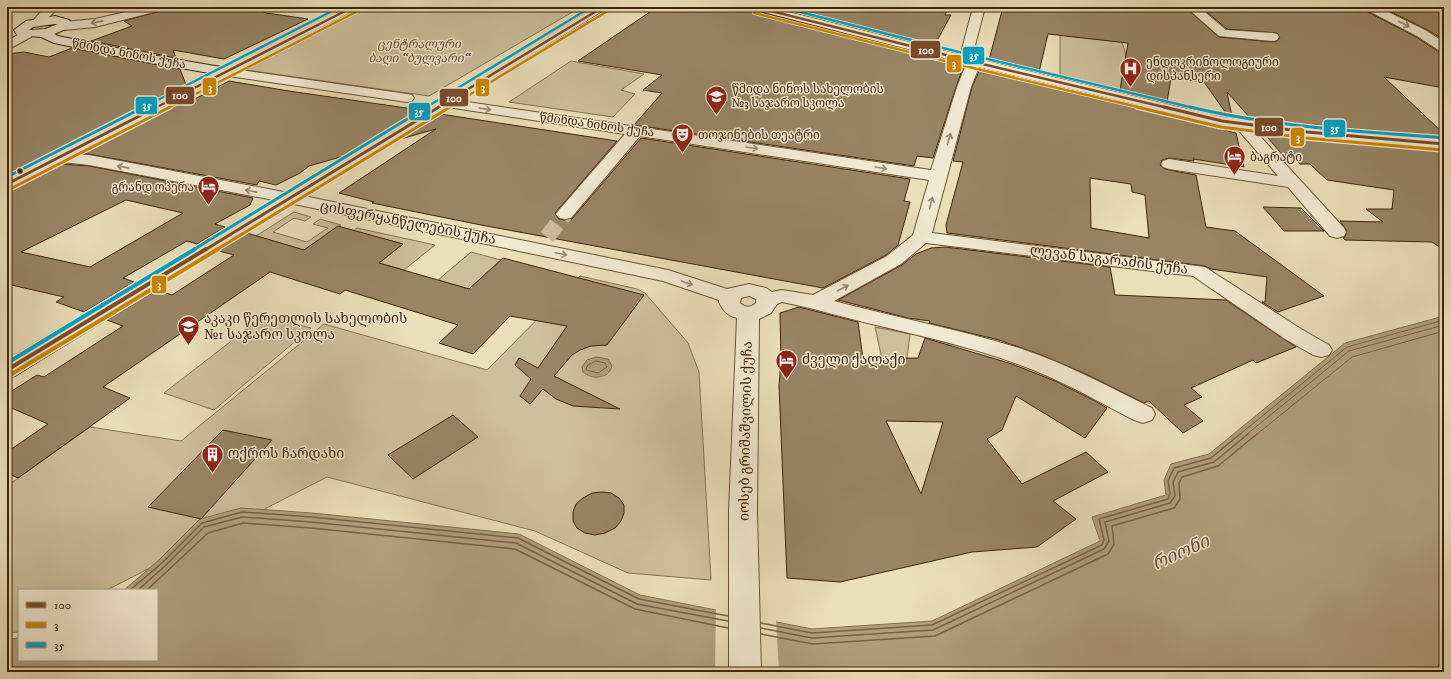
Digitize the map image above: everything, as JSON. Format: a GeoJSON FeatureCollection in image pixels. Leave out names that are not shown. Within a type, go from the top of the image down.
{"type":"FeatureCollection","features":[{"type":"Feature","properties":{"kind":"main road"},"geometry":{"type":"LineString","coordinates":[[7,184],[353,7]]}},
{"type":"Feature","properties":{"kind":"main road"},"geometry":{"type":"LineString","coordinates":[[7,370],[603,7]]}},
{"type":"Feature","properties":{"kind":"street"},"geometry":{"type":"LineString","coordinates":[[40,27],[47,11],[53,7]]}},
{"type":"Feature","properties":{"kind":"street"},"geometry":{"type":"LineString","coordinates":[[7,28],[26,30],[40,27],[95,23],[162,7]]}},
{"type":"Feature","properties":{"kind":"street"},"geometry":{"type":"LineString","coordinates":[[755,7],[974,62],[1204,117],[1242,124],[1330,134],[1444,144]]}},
{"type":"Feature","properties":{"kind":"street"},"geometry":{"type":"LineString","coordinates":[[974,62],[967,53],[979,7]]}},
{"type":"Feature","properties":{"kind":"street"},"geometry":{"type":"LineString","coordinates":[[1192,7],[1223,33],[1273,37]]}},
{"type":"Feature","properties":{"kind":"street"},"geometry":{"type":"LineString","coordinates":[[1369,7],[1421,33],[1444,48]]}},
{"type":"Feature","properties":{"kind":"street","name":"წმინდა ნინოს ქუჩა"},"geometry":{"type":"LineString","coordinates":[[40,27],[54,39],[151,59],[227,72],[406,98]]}},
{"type":"Feature","properties":{"kind":"street"},"geometry":{"type":"LineString","coordinates":[[7,46],[26,30]]}},
{"type":"Feature","properties":{"kind":"street"},"geometry":{"type":"LineString","coordinates":[[816,302],[894,260],[922,237],[964,87],[974,62]]}},
{"type":"Feature","properties":{"kind":"street","name":"წმინდა ნინოს ქუჩა"},"geometry":{"type":"LineString","coordinates":[[447,103],[938,176]]}},
{"type":"Feature","properties":{"kind":"street"},"geometry":{"type":"LineString","coordinates":[[1242,124],[1337,232]]}},
{"type":"Feature","properties":{"kind":"street"},"geometry":{"type":"LineString","coordinates":[[565,214],[636,131]]}},
{"type":"Feature","properties":{"kind":"street","name":"ცისფერყანწელების ქუჩა"},"geometry":{"type":"LineString","coordinates":[[58,158],[89,160],[289,198],[542,243],[668,276],[730,297],[730,306],[735,310],[757,307]]}},
{"type":"Feature","properties":{"kind":"street"},"geometry":{"type":"LineString","coordinates":[[1253,177],[1293,183]]}},
{"type":"Feature","properties":{"kind":"street","name":"ლევან საგარაძის ქუჩა"},"geometry":{"type":"LineString","coordinates":[[922,237],[1198,271],[1293,334],[1322,350]]}},
{"type":"Feature","properties":{"kind":"street"},"geometry":{"type":"LineString","coordinates":[[757,307],[782,296],[816,302],[862,315],[952,336],[1015,355],[1064,374],[1143,414]]}},
{"type":"Feature","properties":{"kind":"street","name":"იოსებ გრიშაშვილის ქუჩა"},"geometry":{"type":"LineString","coordinates":[[746,672],[744,442],[757,307]]}},
{"type":"Feature","properties":{"kind":"green space","name":"ცენტრალური ბაღი “ბულვარი“"},"geometry":{"type":"Polygon","coordinates":[[[365,7],[581,7],[429,96],[246,70],[365,7]]]}},
{"type":"Feature","properties":{"kind":"green space"},"geometry":{"type":"Polygon","coordinates":[[[1060,35],[1122,42],[1126,55],[1120,90],[1060,77],[1060,35]]]}},
{"type":"Feature","properties":{"kind":"green space"},"geometry":{"type":"Polygon","coordinates":[[[571,61],[644,74],[621,90],[635,94],[613,117],[509,102],[571,61]]]}},
{"type":"Feature","properties":{"kind":"green space"},"geometry":{"type":"Polygon","coordinates":[[[294,212],[311,217],[305,221],[294,218],[273,232],[307,242],[328,228],[313,224],[320,219],[341,225],[304,250],[256,236],[294,212]]]}},
{"type":"Feature","properties":{"kind":"green space"},"geometry":{"type":"Polygon","coordinates":[[[357,228],[435,245],[404,270],[379,263],[403,244],[353,231],[357,228]]]}},
{"type":"Feature","properties":{"kind":"green space"},"geometry":{"type":"Polygon","coordinates":[[[471,252],[501,260],[469,289],[438,280],[471,252]]]}},
{"type":"Feature","properties":{"kind":"green space"},"geometry":{"type":"Polygon","coordinates":[[[580,276],[637,289],[645,293],[688,343],[699,372],[711,580],[628,573],[535,531],[327,477],[109,589],[18,589],[18,632],[7,633],[7,486],[90,427],[181,441],[324,324],[487,370],[580,276]]]}},
{"type":"Feature","properties":{"kind":"green space"},"geometry":{"type":"Polygon","coordinates":[[[265,315],[311,328],[214,410],[164,393],[265,315]]]}},
{"type":"Feature","properties":{"kind":"green space"},"geometry":{"type":"Polygon","coordinates":[[[875,327],[910,334],[907,358],[882,359],[875,327]]]}},
{"type":"Feature","properties":{"kind":"water","name":"რიონი"},"geometry":{"type":"Polygon","coordinates":[[[1444,316],[1444,672],[7,672],[7,639],[18,638],[18,661],[158,661],[158,589],[125,589],[159,560],[200,519],[241,508],[312,513],[519,534],[640,595],[812,629],[932,621],[1100,541],[1092,517],[1166,495],[1164,480],[1171,464],[1209,454],[1345,343],[1444,316]]]}},
{"type":"Feature","properties":{"kind":"water"},"geometry":{"type":"Polygon","coordinates":[[[596,357],[608,359],[612,366],[604,376],[595,377],[586,375],[583,372],[582,367],[587,360],[596,357]]]}},
{"type":"Feature","properties":{"kind":"pier"},"geometry":{"type":"Polygon","coordinates":[[[716,608],[776,620],[779,672],[715,672],[716,608]]]}},
{"type":"Feature","properties":{"kind":"building"},"geometry":{"type":"Polygon","coordinates":[[[175,7],[251,7],[266,13],[308,19],[224,59],[173,50],[176,58],[91,41],[132,26],[124,21],[175,7]]]}},
{"type":"Feature","properties":{"kind":"building"},"geometry":{"type":"Polygon","coordinates":[[[657,7],[748,7],[751,10],[964,65],[933,158],[917,156],[914,166],[634,125],[662,93],[643,90],[662,75],[578,61],[657,7]]]}},
{"type":"Feature","properties":{"kind":"building"},"geometry":{"type":"Polygon","coordinates":[[[775,7],[949,7],[945,15],[951,15],[934,46],[775,7]]]}},
{"type":"Feature","properties":{"kind":"building"},"geometry":{"type":"Polygon","coordinates":[[[1003,7],[1185,7],[1219,37],[1273,42],[1280,38],[1277,33],[1227,29],[1201,7],[1362,7],[1364,10],[1416,37],[1439,52],[1444,53],[1444,88],[1384,77],[1444,134],[1444,137],[1251,119],[1227,92],[1232,117],[1228,116],[1204,82],[1171,78],[1167,102],[1120,91],[1128,43],[1048,34],[1039,72],[989,60],[1003,7]]]}},
{"type":"Feature","properties":{"kind":"building"},"geometry":{"type":"Polygon","coordinates":[[[1381,7],[1444,7],[1444,40],[1426,29],[1381,7]]]}},
{"type":"Feature","properties":{"kind":"building"},"geometry":{"type":"Polygon","coordinates":[[[72,48],[180,69],[186,85],[7,175],[7,54],[24,52],[49,57],[72,48]]]}},
{"type":"Feature","properties":{"kind":"building"},"geometry":{"type":"Polygon","coordinates":[[[980,69],[1165,113],[1164,114],[1236,133],[1244,167],[1193,159],[1194,161],[1169,158],[1162,160],[1160,165],[1169,170],[1196,175],[1206,227],[1235,231],[1324,296],[1278,312],[1262,302],[1265,302],[1267,277],[1211,269],[1205,266],[947,233],[946,225],[963,162],[953,161],[972,87],[980,69]],[[1090,178],[1091,228],[1149,238],[1145,195],[1132,192],[1131,184],[1090,178]]]}},
{"type":"Feature","properties":{"kind":"building"},"geometry":{"type":"Polygon","coordinates":[[[229,81],[420,110],[344,156],[309,166],[300,173],[276,185],[259,181],[257,185],[83,153],[190,98],[191,101],[229,81]]]}},
{"type":"Feature","properties":{"kind":"building"},"geometry":{"type":"Polygon","coordinates":[[[440,114],[617,141],[555,213],[559,219],[572,219],[641,138],[910,179],[904,201],[910,202],[898,245],[886,255],[823,288],[481,225],[372,203],[374,202],[339,193],[436,129],[397,140],[440,114]]]}},
{"type":"Feature","properties":{"kind":"building"},"geometry":{"type":"Polygon","coordinates":[[[1263,132],[1307,138],[1444,150],[1444,250],[1432,242],[1345,240],[1343,238],[1345,237],[1347,231],[1340,221],[1383,222],[1366,209],[1392,209],[1394,190],[1327,180],[1310,164],[1300,164],[1296,159],[1285,158],[1263,132]]]}},
{"type":"Feature","properties":{"kind":"building"},"geometry":{"type":"Polygon","coordinates":[[[63,164],[89,166],[253,198],[250,205],[215,224],[225,227],[197,244],[187,241],[123,278],[134,282],[84,312],[56,302],[64,297],[7,284],[7,190],[14,189],[63,164]],[[126,200],[21,252],[90,267],[183,213],[126,200]]]}},
{"type":"Feature","properties":{"kind":"building"},"geometry":{"type":"Polygon","coordinates":[[[1263,207],[1301,208],[1324,231],[1284,231],[1263,207]]]}},
{"type":"Feature","properties":{"kind":"building"},"geometry":{"type":"Polygon","coordinates":[[[338,226],[403,244],[379,263],[469,289],[503,258],[644,295],[607,345],[591,346],[580,350],[572,355],[554,376],[620,409],[573,406],[556,399],[543,389],[530,404],[520,396],[531,379],[515,365],[519,358],[538,368],[567,326],[510,316],[473,354],[439,343],[458,325],[345,290],[340,294],[270,272],[103,387],[130,398],[18,478],[7,473],[7,452],[48,424],[7,406],[7,394],[37,375],[44,377],[123,326],[107,320],[157,290],[172,295],[234,255],[219,251],[247,233],[304,250],[338,226]]]}},
{"type":"Feature","properties":{"kind":"building"},"geometry":{"type":"Polygon","coordinates":[[[945,247],[1110,267],[1115,295],[1226,300],[1296,347],[1256,363],[1253,360],[1191,388],[1202,397],[1184,405],[1203,421],[1183,433],[1149,401],[1144,403],[1088,375],[1039,354],[999,340],[929,323],[930,321],[908,318],[838,300],[902,265],[916,254],[931,248],[945,247]]]}},
{"type":"Feature","properties":{"kind":"building"},"geometry":{"type":"Polygon","coordinates":[[[799,307],[858,322],[863,359],[918,358],[925,338],[1012,364],[1055,381],[1107,408],[1085,438],[1016,396],[1002,430],[987,439],[1022,484],[1086,452],[1108,472],[1053,501],[1076,519],[1037,547],[972,552],[840,582],[787,578],[779,386],[781,361],[780,313],[799,307]],[[886,421],[921,494],[943,422],[886,421]]]}},
{"type":"Feature","properties":{"kind":"building"},"geometry":{"type":"Polygon","coordinates":[[[453,415],[478,437],[413,479],[388,455],[453,415]]]}},
{"type":"Feature","properties":{"kind":"building","name":"ოქროს ჩარდახი"},"geometry":{"type":"Polygon","coordinates":[[[223,430],[272,440],[201,519],[148,507],[223,430]]]}},
{"type":"Feature","properties":{"kind":"building"},"geometry":{"type":"Polygon","coordinates":[[[592,493],[611,493],[619,498],[624,505],[624,513],[621,521],[615,528],[605,533],[595,535],[585,533],[577,528],[573,521],[573,512],[576,504],[592,493]]]}},
{"type":"Feature","properties":{"kind":"tunnel"},"geometry":{"type":"LineString","coordinates":[[547,237],[565,214]]}},
{"type":"Feature","properties":{"kind":"transit line","name":"35"},"geometry":{"type":"LineString","coordinates":[[7,177],[340,7]]}},
{"type":"Feature","properties":{"kind":"transit line","name":"100"},"geometry":{"type":"LineString","coordinates":[[7,184],[353,7]]}},
{"type":"Feature","properties":{"kind":"transit line","name":"35"},"geometry":{"type":"LineString","coordinates":[[7,363],[591,7]]}},
{"type":"Feature","properties":{"kind":"transit line","name":"100"},"geometry":{"type":"LineString","coordinates":[[7,370],[603,7]]}},
{"type":"Feature","properties":{"kind":"transit line","name":"100"},"geometry":{"type":"LineString","coordinates":[[755,7],[974,62],[1222,121],[1307,132],[1444,144]]}},
{"type":"Feature","properties":{"kind":"transit line","name":"35"},"geometry":{"type":"LineString","coordinates":[[780,7],[975,56],[1223,115],[1308,126],[1444,138]]}},
{"type":"Feature","properties":{"kind":"transit line","name":"3"},"geometry":{"type":"LineString","coordinates":[[10,189],[356,12]]}},
{"type":"Feature","properties":{"kind":"transit line","name":"3"},"geometry":{"type":"LineString","coordinates":[[10,375],[606,12]]}},
{"type":"Feature","properties":{"kind":"transit line","name":"3"},"geometry":{"type":"LineString","coordinates":[[754,13],[973,68],[1221,127],[1306,138],[1443,150]]}},
{"type":"Feature","properties":{"kind":"place","name":"ენდოკრინოლოგიური დისპანსერი"},"geometry":{"type":"Point","coordinates":[1131,88]}},
{"type":"Feature","properties":{"kind":"place","name":"წმიდა ნინოს სახელობის №3 საჯარო სკოლა"},"geometry":{"type":"Point","coordinates":[717,116]}},
{"type":"Feature","properties":{"kind":"place","name":"თოჯინების თეატრი"},"geometry":{"type":"Point","coordinates":[683,154]}},
{"type":"Feature","properties":{"kind":"place","name":"ბაგრატი"},"geometry":{"type":"Point","coordinates":[1234,176]}},
{"type":"Feature","properties":{"kind":"place","name":"გრანდ ოპერა"},"geometry":{"type":"Point","coordinates":[209,206]}},
{"type":"Feature","properties":{"kind":"place","name":"აკაკი წერეთლის სახელობის №1 საჯარო სკოლა"},"geometry":{"type":"Point","coordinates":[188,346]}},
{"type":"Feature","properties":{"kind":"place","name":"ძველი ქალაქი"},"geometry":{"type":"Point","coordinates":[786,380]}},
{"type":"Feature","properties":{"kind":"place","name":"ოქროს ჩარდახი"},"geometry":{"type":"Point","coordinates":[212,474]}}]}
